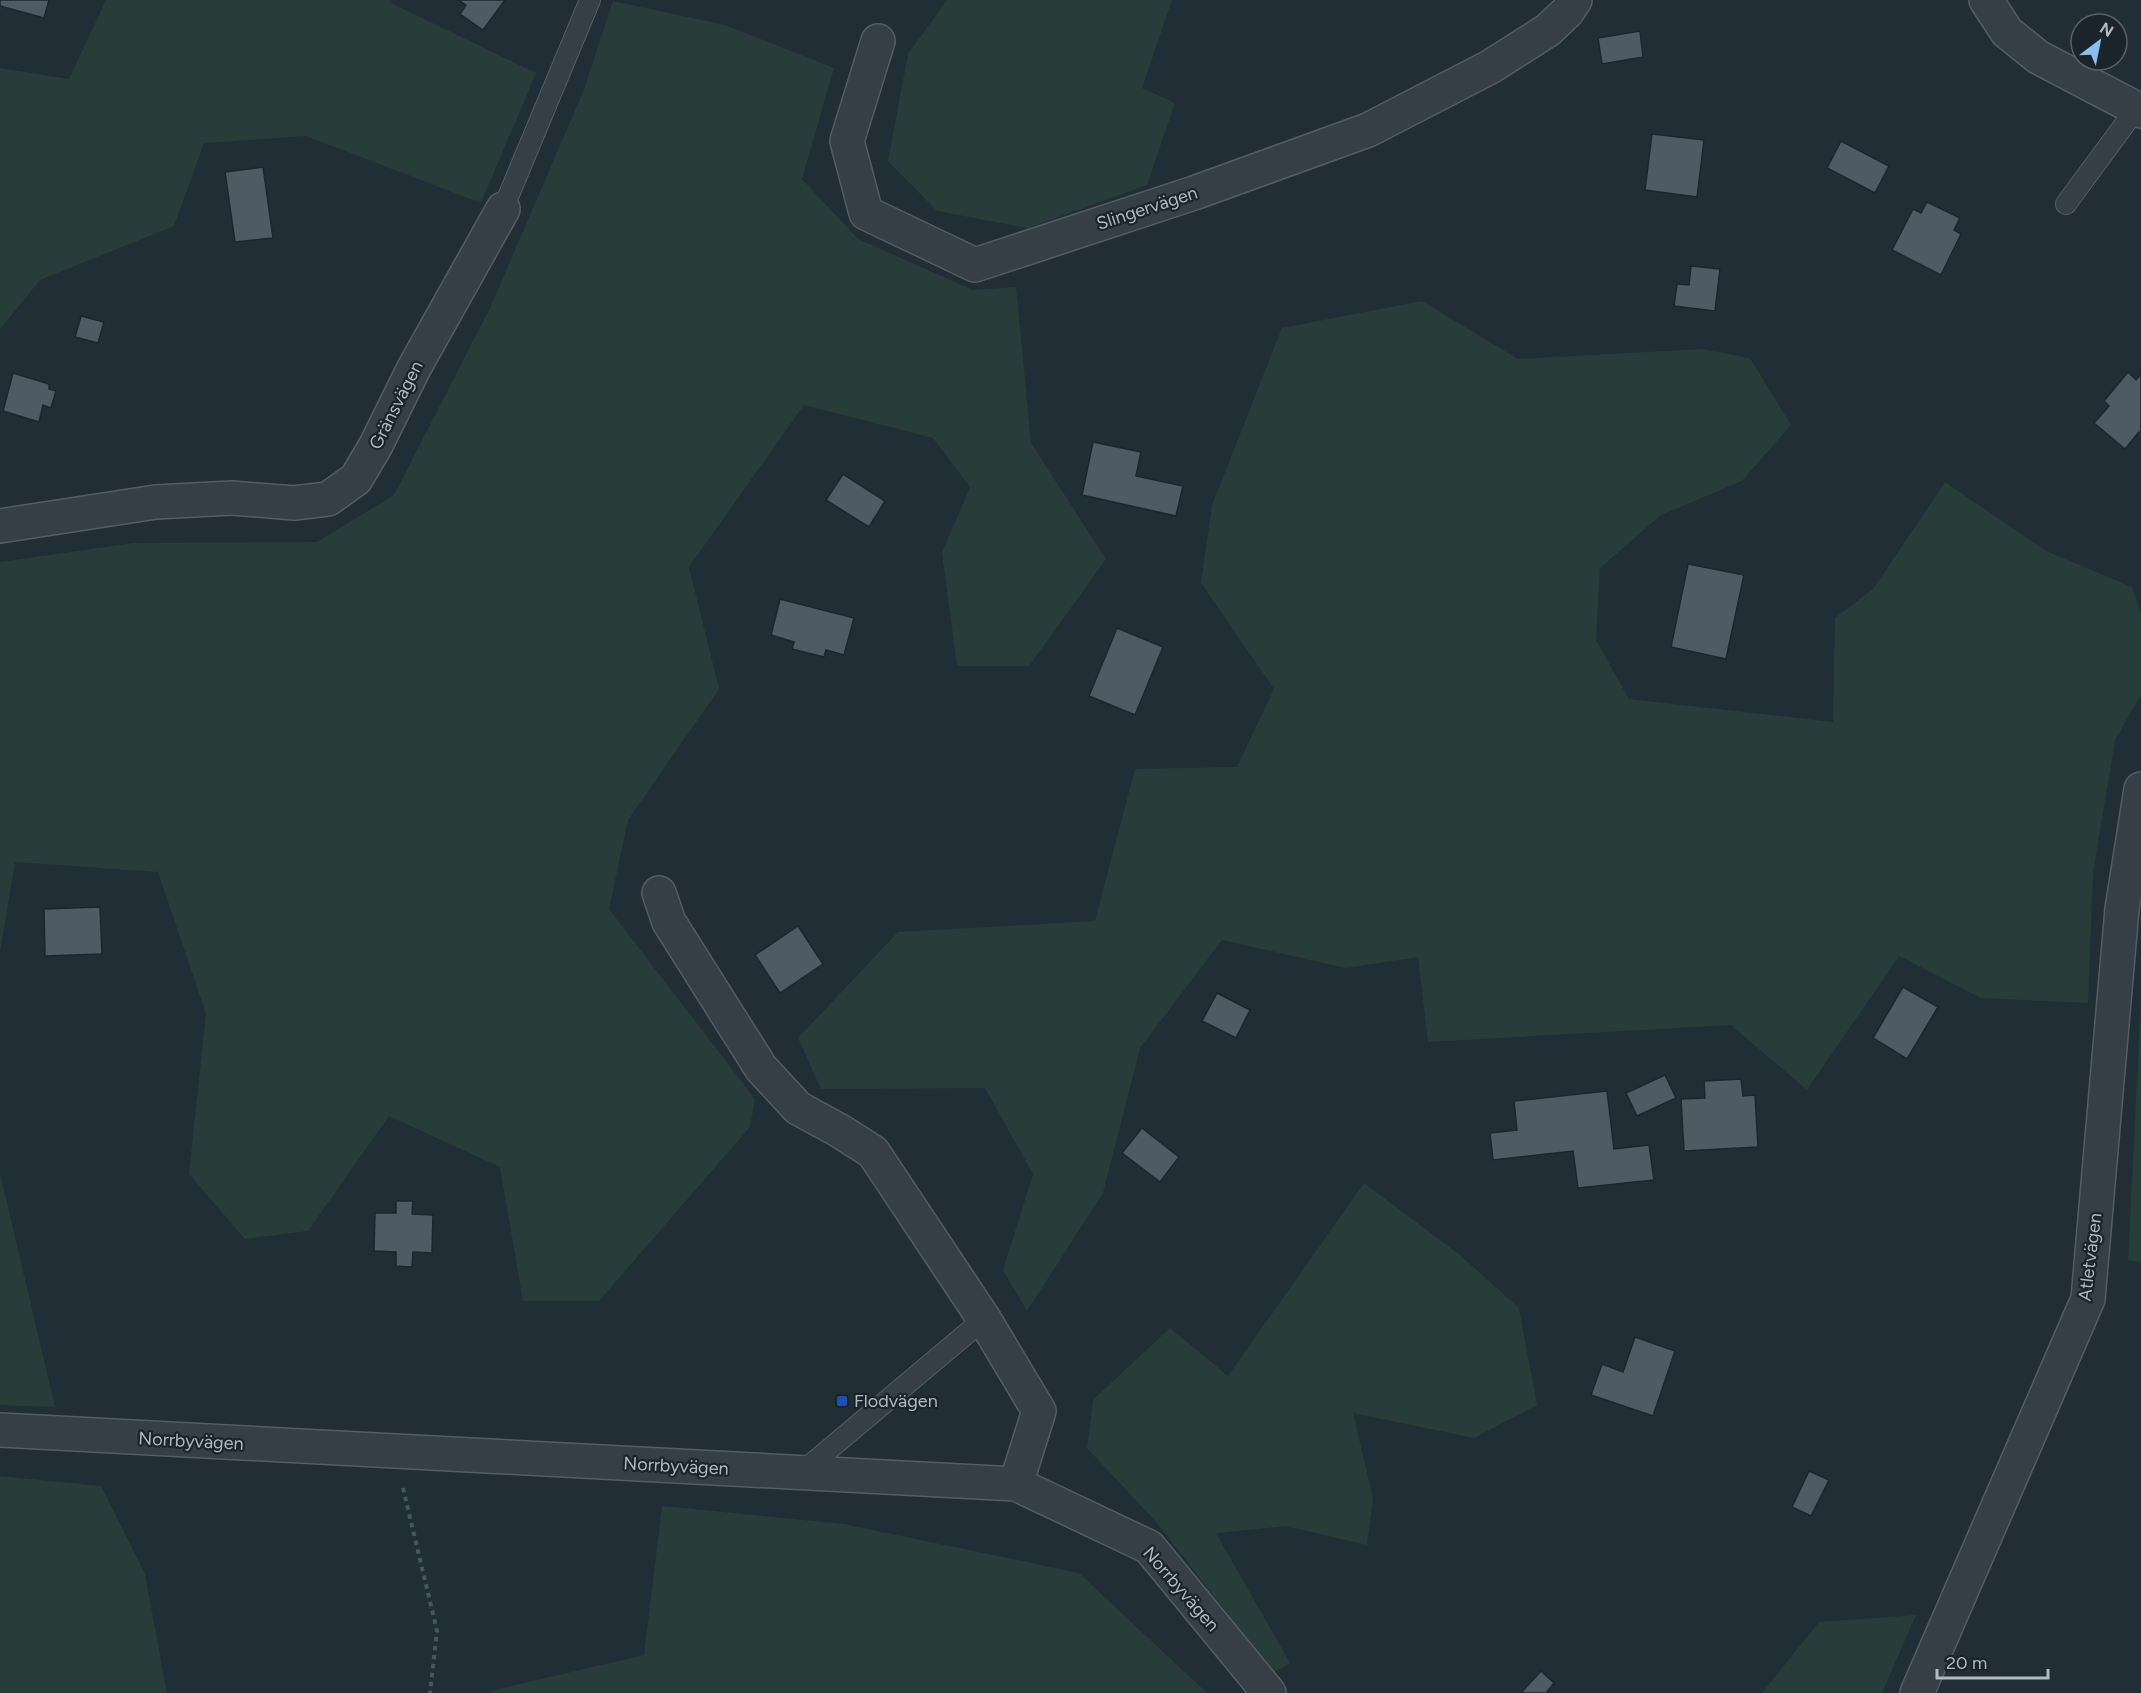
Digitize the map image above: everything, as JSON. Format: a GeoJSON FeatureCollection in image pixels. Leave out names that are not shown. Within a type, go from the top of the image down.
{"type":"FeatureCollection","features":[{"type":"Feature","properties":{"kind":"street","name":"Slingervägen"},"geometry":{"type":"LineString","coordinates":[[878,41],[847,141],[866,213],[975,265],[1185,196],[1368,130],[1490,67],[1548,30],[1567,12],[1575,0]]}},
{"type":"Feature","properties":{"kind":"street"},"geometry":{"type":"LineString","coordinates":[[1986,0],[2007,32],[2038,57],[2138,110]]}},
{"type":"Feature","properties":{"kind":"street","name":"Gränsvägen"},"geometry":{"type":"LineString","coordinates":[[0,526],[156,502],[232,498],[294,503],[328,499],[356,479],[503,209]]}},
{"type":"Feature","properties":{"kind":"street","name":"Atletvägen"},"geometry":{"type":"LineString","coordinates":[[1917,1693],[2088,1299],[2122,909],[2141,789]]}},
{"type":"Feature","properties":{"kind":"street"},"geometry":{"type":"LineString","coordinates":[[659,893],[669,922],[761,1068],[798,1108],[873,1152],[984,1319],[1039,1411],[1016,1484]]}},
{"type":"Feature","properties":{"kind":"street","name":"Norrbyvägen"},"geometry":{"type":"LineString","coordinates":[[0,1431],[1016,1484],[1149,1547],[1269,1693]]}},
{"type":"Feature","properties":{"kind":"lane","name":"Gränsvägen"},"geometry":{"type":"LineString","coordinates":[[503,209],[590,0]]}},
{"type":"Feature","properties":{"kind":"lane"},"geometry":{"type":"LineString","coordinates":[[2066,204],[2138,110]]}},
{"type":"Feature","properties":{"kind":"lane"},"geometry":{"type":"LineString","coordinates":[[802,1472],[984,1319]]}},
{"type":"Feature","properties":{"kind":"path"},"geometry":{"type":"LineString","coordinates":[[395,1452],[437,1631],[430,1693]]}},
{"type":"Feature","properties":{"kind":"green space"},"geometry":{"type":"Polygon","coordinates":[[[106,0],[392,0],[391,3],[536,73],[481,203],[306,136],[204,143],[174,226],[40,280],[0,329],[0,68],[69,79],[106,0]]]}},
{"type":"Feature","properties":{"kind":"green space"},"geometry":{"type":"Polygon","coordinates":[[[947,0],[1172,0],[1142,88],[1175,103],[1147,185],[1028,228],[937,211],[888,161],[908,54],[947,0]]]}},
{"type":"Feature","properties":{"kind":"green space"},"geometry":{"type":"Polygon","coordinates":[[[613,1],[725,25],[834,68],[802,179],[858,239],[973,290],[1016,287],[1031,443],[1106,559],[1029,666],[957,666],[942,553],[970,487],[933,438],[804,405],[689,567],[719,689],[628,820],[609,909],[755,1099],[750,1127],[599,1301],[523,1301],[500,1167],[389,1116],[308,1231],[245,1239],[189,1174],[206,1014],[158,872],[15,862],[0,952],[0,562],[133,543],[317,542],[394,495],[490,308],[583,92],[613,1]]]}},
{"type":"Feature","properties":{"kind":"green space"},"geometry":{"type":"Polygon","coordinates":[[[1422,301],[1518,359],[1702,349],[1750,358],[1791,425],[1742,481],[1661,515],[1600,568],[1596,640],[1629,699],[1833,722],[1835,618],[1873,589],[1945,482],[2046,551],[2132,587],[2141,615],[2141,695],[2115,740],[2093,872],[2088,1003],[1981,998],[1899,956],[1807,1090],[1731,1025],[1428,1042],[1418,957],[1346,968],[1222,940],[1140,1048],[1103,1193],[1027,1311],[1003,1270],[1033,1174],[985,1088],[821,1089],[798,1038],[898,932],[1095,921],[1135,769],[1237,767],[1274,689],[1201,583],[1212,505],[1282,328],[1422,301]]]}},
{"type":"Feature","properties":{"kind":"green space"},"geometry":{"type":"Polygon","coordinates":[[[2141,999],[2141,1262],[2128,1260],[2141,999]]]}},
{"type":"Feature","properties":{"kind":"green space"},"geometry":{"type":"Polygon","coordinates":[[[0,1173],[55,1407],[0,1405],[0,1173]]]}},
{"type":"Feature","properties":{"kind":"green space"},"geometry":{"type":"Polygon","coordinates":[[[1364,1183],[1460,1255],[1519,1308],[1537,1405],[1474,1438],[1353,1413],[1373,1498],[1367,1545],[1286,1526],[1216,1533],[1290,1663],[1273,1673],[1158,1524],[1087,1448],[1093,1400],[1170,1328],[1228,1376],[1364,1183]]]}},
{"type":"Feature","properties":{"kind":"green space"},"geometry":{"type":"Polygon","coordinates":[[[0,1476],[101,1486],[145,1574],[167,1693],[0,1693],[0,1476]]]}},
{"type":"Feature","properties":{"kind":"green space"},"geometry":{"type":"Polygon","coordinates":[[[662,1506],[844,1524],[1079,1573],[1207,1693],[491,1693],[490,1691],[644,1655],[662,1506]]]}},
{"type":"Feature","properties":{"kind":"green space"},"geometry":{"type":"Polygon","coordinates":[[[1916,1615],[1882,1693],[1762,1693],[1819,1622],[1916,1615]]]}},
{"type":"Feature","properties":{"kind":"building"},"geometry":{"type":"Polygon","coordinates":[[[0,0],[49,0],[44,18],[0,6],[0,0]]]}},
{"type":"Feature","properties":{"kind":"building"},"geometry":{"type":"Polygon","coordinates":[[[458,0],[505,0],[483,30],[460,14],[466,5],[458,0]]]}},
{"type":"Feature","properties":{"kind":"building"},"geometry":{"type":"Polygon","coordinates":[[[1640,31],[1643,57],[1602,64],[1598,38],[1640,31]]]}},
{"type":"Feature","properties":{"kind":"building"},"geometry":{"type":"Polygon","coordinates":[[[1652,134],[1704,140],[1697,197],[1645,190],[1652,134]]]}},
{"type":"Feature","properties":{"kind":"building"},"geometry":{"type":"Polygon","coordinates":[[[1841,141],[1889,166],[1875,193],[1827,168],[1841,141]]]}},
{"type":"Feature","properties":{"kind":"building"},"geometry":{"type":"Polygon","coordinates":[[[263,167],[273,238],[235,242],[225,172],[263,167]]]}},
{"type":"Feature","properties":{"kind":"building"},"geometry":{"type":"Polygon","coordinates":[[[1927,202],[1960,218],[1954,230],[1961,234],[1941,275],[1892,250],[1913,209],[1921,213],[1927,202]]]}},
{"type":"Feature","properties":{"kind":"building"},"geometry":{"type":"Polygon","coordinates":[[[1691,266],[1720,269],[1715,311],[1674,306],[1677,284],[1689,285],[1691,266]]]}},
{"type":"Feature","properties":{"kind":"building"},"geometry":{"type":"Polygon","coordinates":[[[81,316],[104,322],[98,343],[75,337],[81,316]]]}},
{"type":"Feature","properties":{"kind":"building"},"geometry":{"type":"Polygon","coordinates":[[[2128,372],[2136,380],[2141,374],[2141,433],[2139,432],[2125,449],[2094,423],[2109,406],[2104,401],[2128,372]]]}},
{"type":"Feature","properties":{"kind":"building"},"geometry":{"type":"Polygon","coordinates":[[[13,373],[49,384],[49,389],[56,391],[51,408],[43,405],[39,422],[3,411],[13,373]]]}},
{"type":"Feature","properties":{"kind":"building"},"geometry":{"type":"Polygon","coordinates":[[[1093,442],[1141,452],[1136,476],[1183,486],[1176,516],[1082,495],[1093,442]]]}},
{"type":"Feature","properties":{"kind":"building"},"geometry":{"type":"Polygon","coordinates":[[[843,474],[885,501],[869,527],[826,500],[843,474]]]}},
{"type":"Feature","properties":{"kind":"building"},"geometry":{"type":"Polygon","coordinates":[[[1688,564],[1744,575],[1726,659],[1671,647],[1688,564]]]}},
{"type":"Feature","properties":{"kind":"building"},"geometry":{"type":"Polygon","coordinates":[[[780,599],[854,618],[844,655],[826,650],[824,657],[792,649],[794,642],[771,635],[780,599]]]}},
{"type":"Feature","properties":{"kind":"building"},"geometry":{"type":"Polygon","coordinates":[[[1117,628],[1163,647],[1135,715],[1089,696],[1117,628]]]}},
{"type":"Feature","properties":{"kind":"building"},"geometry":{"type":"Polygon","coordinates":[[[100,907],[102,954],[45,956],[44,909],[100,907]]]}},
{"type":"Feature","properties":{"kind":"building"},"geometry":{"type":"Polygon","coordinates":[[[798,926],[823,964],[780,993],[755,955],[798,926]]]}},
{"type":"Feature","properties":{"kind":"building"},"geometry":{"type":"Polygon","coordinates":[[[1903,987],[1938,1007],[1907,1059],[1873,1038],[1903,987]]]}},
{"type":"Feature","properties":{"kind":"building"},"geometry":{"type":"Polygon","coordinates":[[[1217,993],[1250,1010],[1236,1038],[1202,1021],[1217,993]]]}},
{"type":"Feature","properties":{"kind":"building"},"geometry":{"type":"Polygon","coordinates":[[[1665,1075],[1676,1098],[1637,1116],[1626,1093],[1665,1075]]]}},
{"type":"Feature","properties":{"kind":"building"},"geometry":{"type":"Polygon","coordinates":[[[1741,1079],[1743,1096],[1755,1095],[1758,1147],[1684,1151],[1681,1099],[1705,1098],[1704,1081],[1741,1079]]]}},
{"type":"Feature","properties":{"kind":"building"},"geometry":{"type":"Polygon","coordinates":[[[1607,1091],[1614,1149],[1649,1145],[1654,1180],[1578,1188],[1573,1151],[1493,1160],[1490,1133],[1517,1130],[1514,1101],[1607,1091]]]}},
{"type":"Feature","properties":{"kind":"building"},"geometry":{"type":"Polygon","coordinates":[[[1142,1128],[1179,1157],[1160,1182],[1122,1153],[1142,1128]]]}},
{"type":"Feature","properties":{"kind":"building"},"geometry":{"type":"Polygon","coordinates":[[[396,1201],[413,1201],[412,1214],[433,1215],[432,1253],[413,1252],[412,1267],[396,1266],[396,1252],[374,1251],[375,1213],[396,1213],[396,1201]]]}},
{"type":"Feature","properties":{"kind":"building"},"geometry":{"type":"Polygon","coordinates":[[[1635,1337],[1675,1351],[1653,1416],[1591,1395],[1602,1364],[1623,1372],[1635,1337]]]}},
{"type":"Feature","properties":{"kind":"building"},"geometry":{"type":"Polygon","coordinates":[[[1809,1471],[1829,1480],[1811,1516],[1792,1507],[1809,1471]]]}},
{"type":"Feature","properties":{"kind":"building"},"geometry":{"type":"Polygon","coordinates":[[[1541,1671],[1554,1683],[1546,1693],[1521,1693],[1541,1671]]]}},
{"type":"Feature","properties":{"kind":"place","name":"Flodvägen"},"geometry":{"type":"Point","coordinates":[842,1401]}}]}
